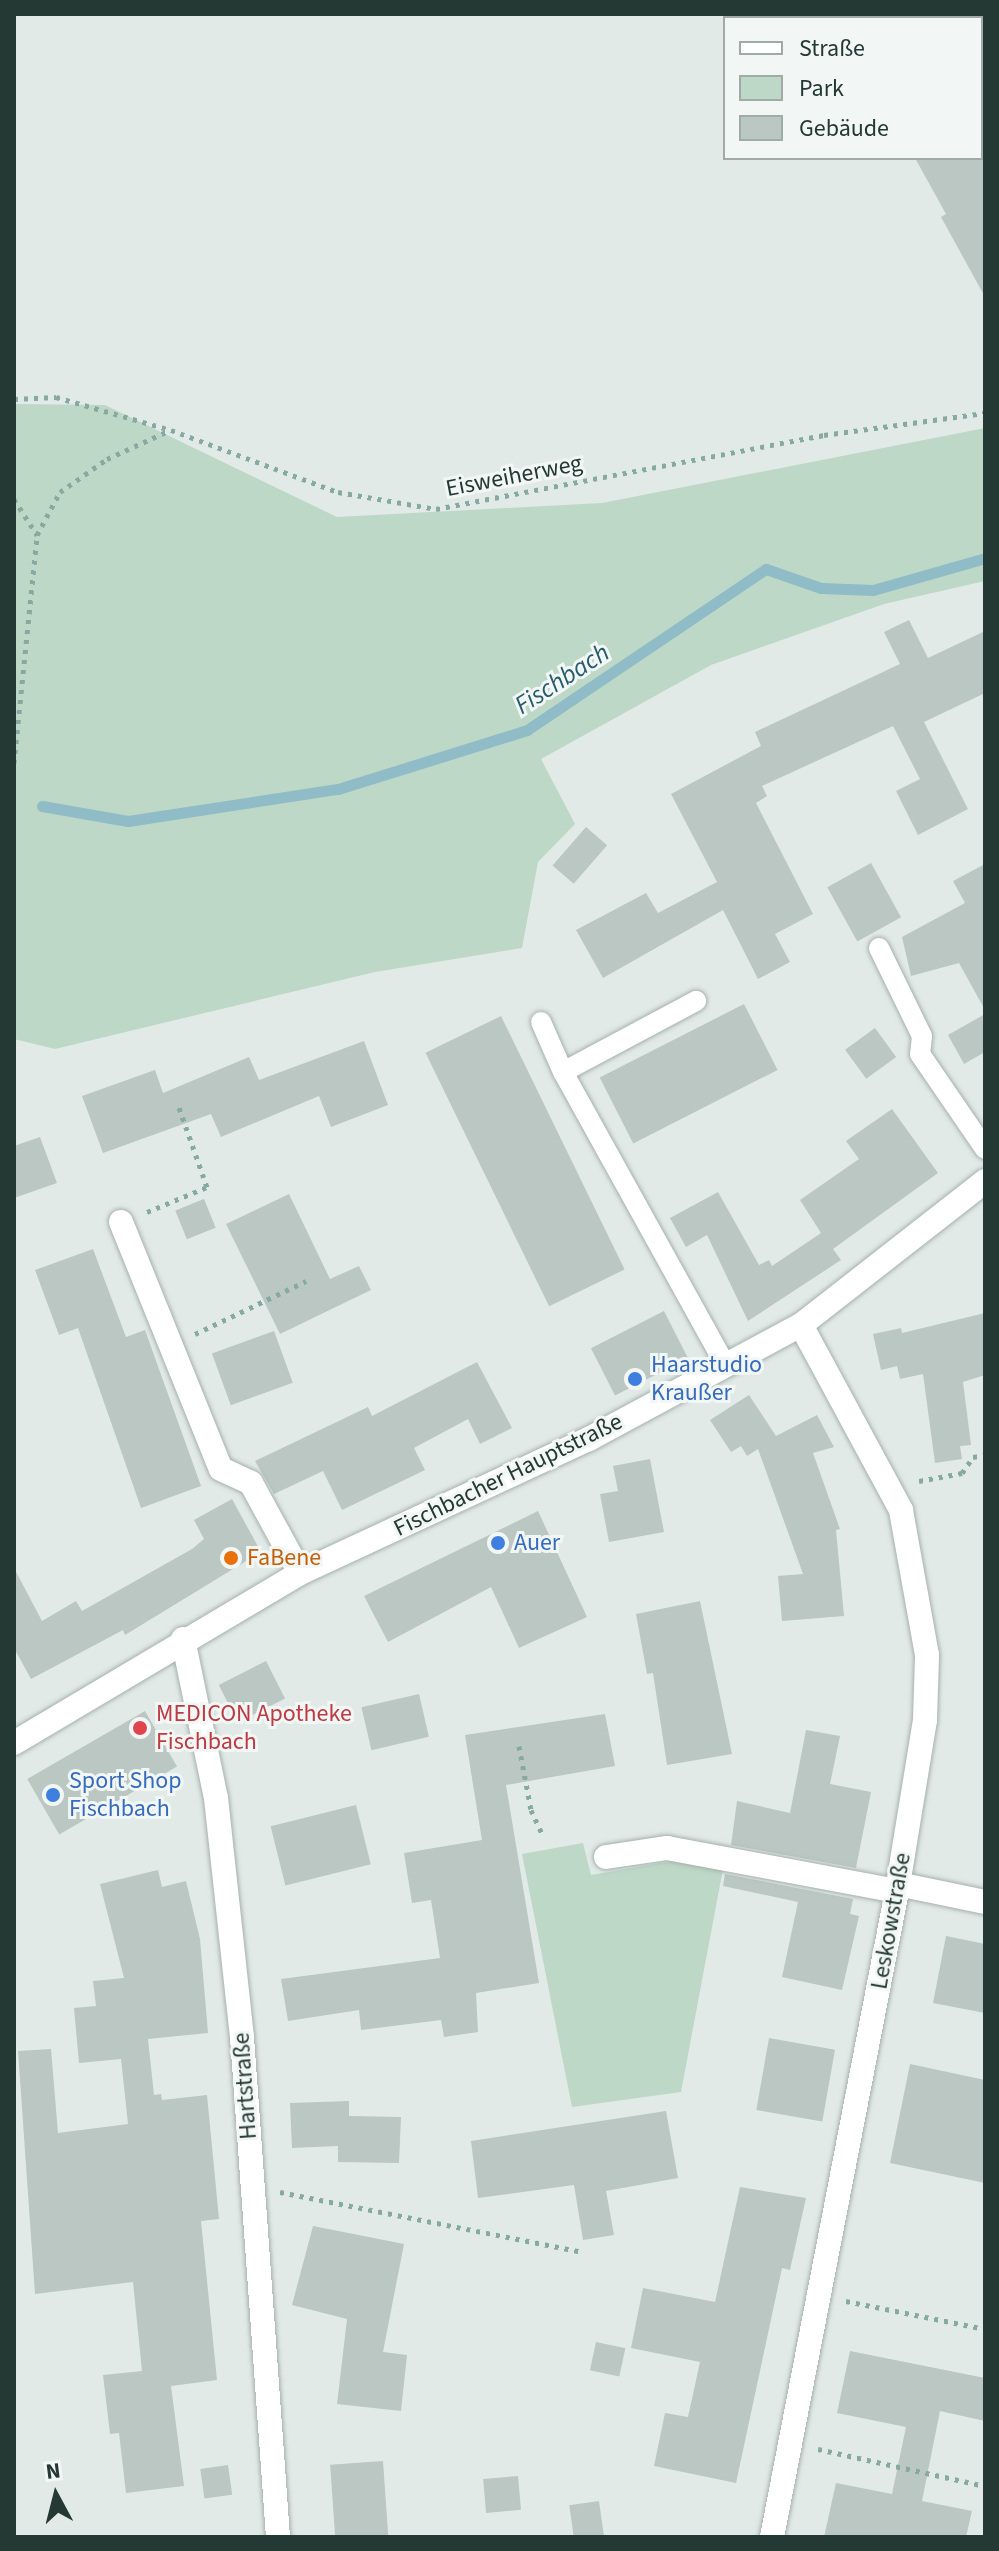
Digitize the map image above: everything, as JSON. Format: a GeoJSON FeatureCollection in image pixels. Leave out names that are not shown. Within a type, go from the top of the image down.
{"type":"FeatureCollection","features":[{"type":"Feature","properties":{"kind":"street","name":"Fischbacher Hauptstraße"},"geometry":{"type":"LineString","coordinates":[[14,1743],[183,1639],[300,1573],[589,1439],[801,1325],[985,1181]]}},
{"type":"Feature","properties":{"kind":"street"},"geometry":{"type":"LineString","coordinates":[[121,1222],[221,1469],[251,1483],[300,1573]]}},
{"type":"Feature","properties":{"kind":"street","name":"Leskowstraße"},"geometry":{"type":"LineString","coordinates":[[772,2537],[822,2297],[898,1888],[925,1720],[927,1655],[914,1561],[901,1510],[801,1325]]}},
{"type":"Feature","properties":{"kind":"street","name":"Hartstraße"},"geometry":{"type":"LineString","coordinates":[[183,1639],[216,1798],[242,2037],[278,2537]]}},
{"type":"Feature","properties":{"kind":"street"},"geometry":{"type":"LineString","coordinates":[[606,1857],[667,1848],[985,1902]]}},
{"type":"Feature","properties":{"kind":"lane"},"geometry":{"type":"LineString","coordinates":[[879,948],[922,1036],[920,1054],[985,1149]]}},
{"type":"Feature","properties":{"kind":"lane"},"geometry":{"type":"LineString","coordinates":[[563,1072],[696,1001]]}},
{"type":"Feature","properties":{"kind":"lane"},"geometry":{"type":"LineString","coordinates":[[541,1022],[563,1072],[726,1366]]}},
{"type":"Feature","properties":{"kind":"path","name":"Eisweiherweg"},"geometry":{"type":"LineString","coordinates":[[14,399],[56,397],[171,430],[338,492],[436,509],[824,435],[985,413]]}},
{"type":"Feature","properties":{"kind":"path"},"geometry":{"type":"LineString","coordinates":[[14,763],[37,535],[60,492],[107,459],[171,430]]}},
{"type":"Feature","properties":{"kind":"path"},"geometry":{"type":"LineString","coordinates":[[14,499],[37,535]]}},
{"type":"Feature","properties":{"kind":"path"},"geometry":{"type":"LineString","coordinates":[[121,1222],[207,1187],[177,1102]]}},
{"type":"Feature","properties":{"kind":"path"},"geometry":{"type":"LineString","coordinates":[[171,1345],[306,1281]]}},
{"type":"Feature","properties":{"kind":"path"},"geometry":{"type":"LineString","coordinates":[[888,1487],[962,1473],[973,1457],[985,1455]]}},
{"type":"Feature","properties":{"kind":"path"},"geometry":{"type":"LineString","coordinates":[[519,1746],[531,1810],[543,1836]]}},
{"type":"Feature","properties":{"kind":"path"},"geometry":{"type":"LineString","coordinates":[[251,2187],[579,2251]]}},
{"type":"Feature","properties":{"kind":"path"},"geometry":{"type":"LineString","coordinates":[[822,2297],[985,2329]]}},
{"type":"Feature","properties":{"kind":"path"},"geometry":{"type":"LineString","coordinates":[[791,2443],[985,2486]]}},
{"type":"Feature","properties":{"kind":"green space"},"geometry":{"type":"Polygon","coordinates":[[[14,404],[105,405],[337,517],[602,503],[985,428],[985,581],[884,604],[711,665],[541,759],[575,824],[538,862],[522,948],[375,972],[55,1049],[14,1039],[14,404]]]}},
{"type":"Feature","properties":{"kind":"green space"},"geometry":{"type":"Polygon","coordinates":[[[583,1843],[591,1875],[672,1861],[723,1869],[681,2092],[572,2107],[522,1854],[583,1843]]]}},
{"type":"Feature","properties":{"kind":"building"},"geometry":{"type":"Polygon","coordinates":[[[985,158],[985,297],[941,217],[946,214],[916,160],[985,158]]]}},
{"type":"Feature","properties":{"kind":"building"},"geometry":{"type":"Polygon","coordinates":[[[909,620],[928,658],[985,631],[985,693],[924,722],[968,809],[918,835],[896,791],[920,779],[893,726],[762,786],[767,796],[756,803],[813,914],[775,934],[790,962],[758,979],[723,910],[603,978],[576,930],[646,893],[658,913],[717,882],[671,794],[761,746],[755,732],[900,664],[884,632],[909,620]]]}},
{"type":"Feature","properties":{"kind":"building"},"geometry":{"type":"Polygon","coordinates":[[[586,827],[607,845],[574,884],[553,865],[586,827]]]}},
{"type":"Feature","properties":{"kind":"building"},"geometry":{"type":"Polygon","coordinates":[[[871,863],[901,917],[857,941],[827,887],[871,863]]]}},
{"type":"Feature","properties":{"kind":"building"},"geometry":{"type":"Polygon","coordinates":[[[985,864],[985,1010],[959,963],[911,976],[902,937],[965,903],[953,881],[985,864]]]}},
{"type":"Feature","properties":{"kind":"building"},"geometry":{"type":"Polygon","coordinates":[[[744,1004],[778,1070],[633,1143],[600,1078],[744,1004]]]}},
{"type":"Feature","properties":{"kind":"building"},"geometry":{"type":"Polygon","coordinates":[[[985,1014],[985,1052],[964,1064],[948,1035],[985,1014]]]}},
{"type":"Feature","properties":{"kind":"building"},"geometry":{"type":"Polygon","coordinates":[[[501,1016],[625,1269],[549,1306],[426,1053],[501,1016]]]}},
{"type":"Feature","properties":{"kind":"building"},"geometry":{"type":"Polygon","coordinates":[[[875,1028],[896,1057],[866,1079],[845,1050],[875,1028]]]}},
{"type":"Feature","properties":{"kind":"building"},"geometry":{"type":"Polygon","coordinates":[[[364,1041],[388,1105],[331,1127],[319,1096],[221,1137],[211,1114],[103,1153],[82,1096],[155,1070],[163,1093],[249,1057],[259,1080],[364,1041]]]}},
{"type":"Feature","properties":{"kind":"building"},"geometry":{"type":"Polygon","coordinates":[[[892,1109],[938,1173],[833,1249],[841,1260],[748,1321],[707,1235],[686,1247],[670,1218],[718,1192],[759,1265],[769,1260],[772,1266],[821,1233],[800,1200],[859,1159],[846,1141],[892,1109]]]}},
{"type":"Feature","properties":{"kind":"building"},"geometry":{"type":"Polygon","coordinates":[[[40,1137],[57,1183],[14,1198],[14,1146],[40,1137]]]}},
{"type":"Feature","properties":{"kind":"building"},"geometry":{"type":"Polygon","coordinates":[[[289,1194],[330,1279],[359,1266],[371,1290],[280,1334],[226,1224],[289,1194]]]}},
{"type":"Feature","properties":{"kind":"building"},"geometry":{"type":"Polygon","coordinates":[[[204,1199],[216,1228],[187,1239],[175,1211],[204,1199]]]}},
{"type":"Feature","properties":{"kind":"building"},"geometry":{"type":"Polygon","coordinates":[[[93,1249],[126,1337],[145,1330],[201,1486],[141,1508],[78,1328],[59,1335],[35,1270],[93,1249]]]}},
{"type":"Feature","properties":{"kind":"building"},"geometry":{"type":"Polygon","coordinates":[[[664,1311],[688,1358],[615,1395],[591,1348],[664,1311]]]}},
{"type":"Feature","properties":{"kind":"building"},"geometry":{"type":"Polygon","coordinates":[[[985,1313],[985,1375],[963,1382],[971,1445],[960,1446],[962,1459],[935,1463],[923,1374],[900,1379],[897,1366],[881,1370],[873,1334],[901,1328],[902,1333],[985,1313]]]}},
{"type":"Feature","properties":{"kind":"building"},"geometry":{"type":"Polygon","coordinates":[[[274,1331],[293,1383],[231,1405],[212,1354],[274,1331]]]}},
{"type":"Feature","properties":{"kind":"building"},"geometry":{"type":"Polygon","coordinates":[[[477,1362],[512,1428],[480,1444],[468,1419],[414,1448],[425,1470],[342,1510],[323,1471],[274,1494],[255,1461],[368,1407],[372,1416],[477,1362]]]}},
{"type":"Feature","properties":{"kind":"building"},"geometry":{"type":"Polygon","coordinates":[[[749,1395],[776,1436],[817,1415],[834,1447],[813,1453],[840,1529],[836,1530],[844,1616],[782,1621],[778,1576],[803,1574],[758,1449],[747,1456],[741,1446],[731,1452],[710,1420],[749,1395]]]}},
{"type":"Feature","properties":{"kind":"building"},"geometry":{"type":"Polygon","coordinates":[[[650,1459],[664,1532],[609,1542],[600,1494],[618,1491],[613,1466],[650,1459]]]}},
{"type":"Feature","properties":{"kind":"building"},"geometry":{"type":"Polygon","coordinates":[[[232,1499],[261,1552],[125,1635],[123,1630],[31,1679],[14,1648],[14,1568],[42,1621],[76,1601],[82,1611],[192,1549],[204,1539],[194,1520],[232,1499]]]}},
{"type":"Feature","properties":{"kind":"building"},"geometry":{"type":"Polygon","coordinates":[[[538,1511],[587,1617],[519,1648],[491,1587],[388,1642],[364,1596],[538,1511]]]}},
{"type":"Feature","properties":{"kind":"building"},"geometry":{"type":"Polygon","coordinates":[[[700,1601],[732,1754],[667,1765],[653,1673],[647,1674],[636,1614],[700,1601]]]}},
{"type":"Feature","properties":{"kind":"building"},"geometry":{"type":"Polygon","coordinates":[[[266,1661],[285,1698],[238,1722],[219,1685],[266,1661]]]}},
{"type":"Feature","properties":{"kind":"building"},"geometry":{"type":"Polygon","coordinates":[[[419,1694],[429,1737],[371,1750],[362,1707],[419,1694]]]}},
{"type":"Feature","properties":{"kind":"building"},"geometry":{"type":"Polygon","coordinates":[[[145,1711],[177,1766],[59,1834],[27,1779],[145,1711]]]}},
{"type":"Feature","properties":{"kind":"building"},"geometry":{"type":"Polygon","coordinates":[[[605,1714],[615,1766],[506,1785],[539,1983],[476,1993],[478,2032],[444,2037],[441,2020],[361,2030],[359,2010],[288,2021],[281,1979],[440,1958],[431,1900],[412,1903],[404,1853],[482,1840],[465,1735],[605,1714]]]}},
{"type":"Feature","properties":{"kind":"building"},"geometry":{"type":"Polygon","coordinates":[[[806,1730],[840,1736],[830,1784],[871,1792],[856,1868],[731,1845],[737,1801],[790,1813],[806,1730]]]}},
{"type":"Feature","properties":{"kind":"building"},"geometry":{"type":"Polygon","coordinates":[[[356,1805],[371,1864],[285,1885],[271,1826],[356,1805]]]}},
{"type":"Feature","properties":{"kind":"building"},"geometry":{"type":"Polygon","coordinates":[[[158,1870],[162,1887],[186,1881],[200,1939],[208,2033],[148,2039],[154,2095],[161,2094],[162,2100],[207,2095],[219,2219],[201,2221],[217,2380],[171,2386],[184,2486],[126,2493],[119,2433],[110,2434],[103,2375],[142,2371],[133,2282],[35,2294],[18,2051],[51,2049],[58,2133],[128,2124],[121,2059],[79,2063],[74,2008],[96,2006],[93,1981],[124,1978],[100,1884],[158,1870]]]}},
{"type":"Feature","properties":{"kind":"building"},"geometry":{"type":"Polygon","coordinates":[[[725,1874],[853,1899],[850,1914],[859,1916],[842,1990],[782,1977],[798,1902],[723,1886],[725,1874]]]}},
{"type":"Feature","properties":{"kind":"building"},"geometry":{"type":"Polygon","coordinates":[[[946,1936],[985,1944],[985,2013],[933,2003],[946,1936]]]}},
{"type":"Feature","properties":{"kind":"building"},"geometry":{"type":"Polygon","coordinates":[[[769,2038],[835,2050],[822,2122],[756,2110],[769,2038]]]}},
{"type":"Feature","properties":{"kind":"building"},"geometry":{"type":"Polygon","coordinates":[[[910,2064],[985,2080],[985,2183],[890,2163],[910,2064]]]}},
{"type":"Feature","properties":{"kind":"building"},"geometry":{"type":"Polygon","coordinates":[[[349,2101],[349,2116],[401,2117],[399,2163],[338,2162],[338,2146],[292,2148],[290,2103],[349,2101]]]}},
{"type":"Feature","properties":{"kind":"building"},"geometry":{"type":"Polygon","coordinates":[[[666,2111],[678,2178],[606,2191],[614,2235],[583,2240],[574,2185],[478,2198],[471,2141],[666,2111]]]}},
{"type":"Feature","properties":{"kind":"building"},"geometry":{"type":"Polygon","coordinates":[[[740,2187],[806,2198],[790,2270],[782,2268],[736,2483],[654,2466],[665,2413],[688,2417],[700,2362],[631,2348],[643,2288],[715,2302],[740,2187]]]}},
{"type":"Feature","properties":{"kind":"building"},"geometry":{"type":"Polygon","coordinates":[[[313,2226],[404,2244],[383,2352],[407,2355],[401,2411],[337,2404],[347,2319],[292,2305],[313,2226]]]}},
{"type":"Feature","properties":{"kind":"building"},"geometry":{"type":"Polygon","coordinates":[[[596,2342],[625,2348],[619,2377],[590,2370],[596,2342]]]}},
{"type":"Feature","properties":{"kind":"building"},"geometry":{"type":"Polygon","coordinates":[[[850,2351],[985,2378],[985,2421],[940,2411],[922,2501],[972,2511],[966,2537],[824,2537],[836,2483],[892,2494],[906,2427],[837,2413],[850,2351]]]}},
{"type":"Feature","properties":{"kind":"building"},"geometry":{"type":"Polygon","coordinates":[[[383,2461],[388,2537],[335,2537],[330,2465],[383,2461]]]}},
{"type":"Feature","properties":{"kind":"building"},"geometry":{"type":"Polygon","coordinates":[[[228,2465],[232,2495],[204,2499],[200,2469],[228,2465]]]}},
{"type":"Feature","properties":{"kind":"building"},"geometry":{"type":"Polygon","coordinates":[[[518,2476],[521,2510],[486,2513],[483,2479],[518,2476]]]}},
{"type":"Feature","properties":{"kind":"building"},"geometry":{"type":"Polygon","coordinates":[[[599,2501],[604,2537],[574,2537],[569,2505],[599,2501]]]}},
{"type":"Feature","properties":{"kind":"waterway","name":"Fischbach"},"geometry":{"type":"LineString","coordinates":[[42,806],[128,821],[338,789],[527,730],[766,569],[821,588],[873,590],[985,558]]}},
{"type":"Feature","properties":{"kind":"place","name":"Haarstudio Kraußer"},"geometry":{"type":"Point","coordinates":[635,1379]}},
{"type":"Feature","properties":{"kind":"place","name":"Auer"},"geometry":{"type":"Point","coordinates":[498,1543]}},
{"type":"Feature","properties":{"kind":"place","name":"FaBene"},"geometry":{"type":"Point","coordinates":[231,1558]}},
{"type":"Feature","properties":{"kind":"place","name":"MEDICON Apotheke Fischbach"},"geometry":{"type":"Point","coordinates":[140,1728]}},
{"type":"Feature","properties":{"kind":"place","name":"Sport Shop Fischbach"},"geometry":{"type":"Point","coordinates":[53,1795]}}]}
